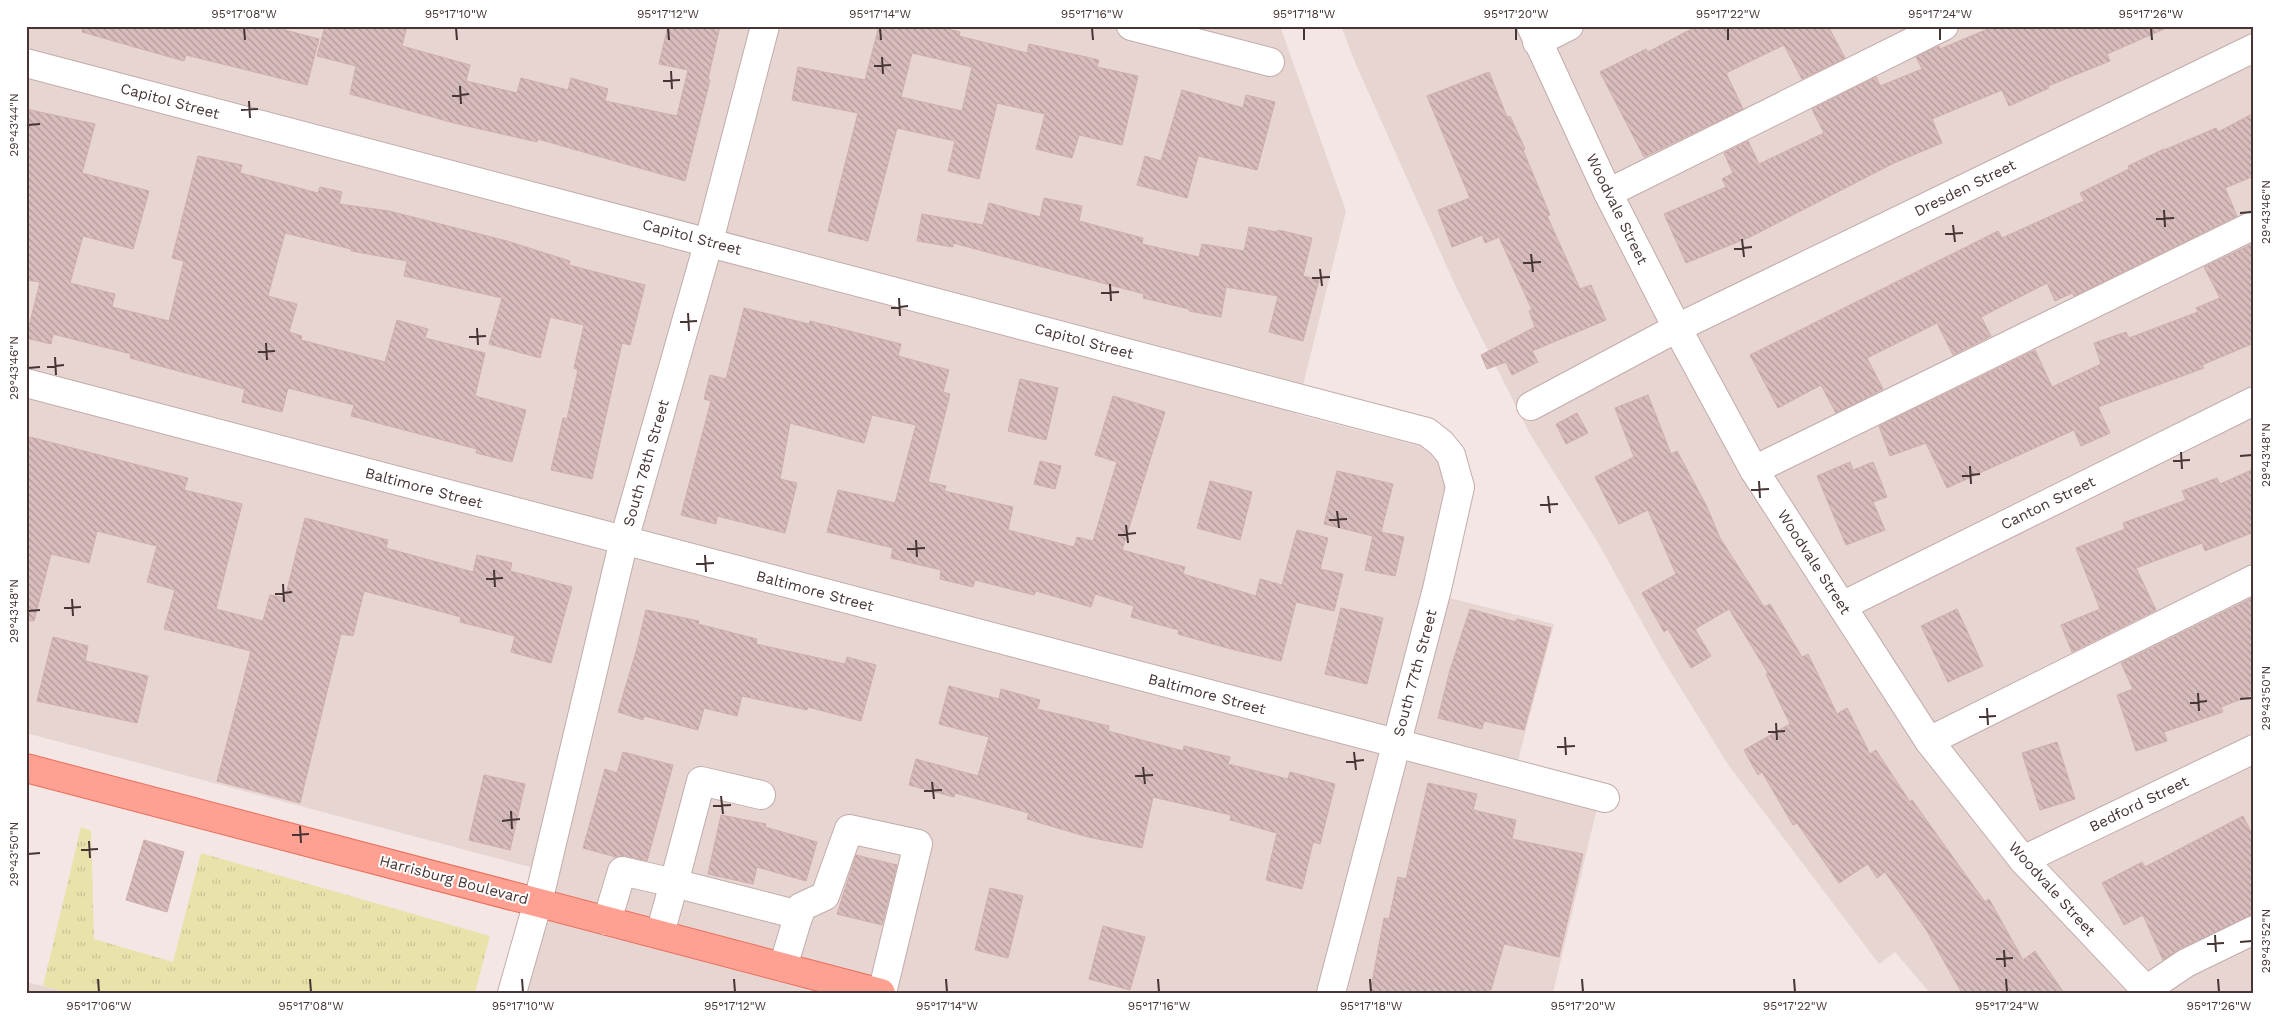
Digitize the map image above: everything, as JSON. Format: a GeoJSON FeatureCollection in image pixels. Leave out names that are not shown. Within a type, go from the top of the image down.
{"type":"FeatureCollection","features":[{"type":"Feature","properties":{"kind":"main road","name":"Harrisburg Boulevard"},"geometry":{"type":"LineString","coordinates":[[26,768],[882,993]]}},
{"type":"Feature","properties":{"kind":"street","name":"South 78th Street"},"geometry":{"type":"LineString","coordinates":[[512,993],[538,902],[624,540],[709,242],[765,26]]}},
{"type":"Feature","properties":{"kind":"street"},"geometry":{"type":"LineString","coordinates":[[1131,26],[1270,62]]}},
{"type":"Feature","properties":{"kind":"street"},"geometry":{"type":"LineString","coordinates":[[1534,34],[1569,26]]}},
{"type":"Feature","properties":{"kind":"street"},"geometry":{"type":"LineString","coordinates":[[1608,193],[1944,26]]}},
{"type":"Feature","properties":{"kind":"street","name":"Woodvale Street"},"geometry":{"type":"LineString","coordinates":[[1534,34],[1608,193],[1677,328],[1754,470],[1929,741],[2023,860],[2147,991]]}},
{"type":"Feature","properties":{"kind":"street","name":"Dresden Street"},"geometry":{"type":"LineString","coordinates":[[1531,406],[1677,328],[2254,48]]}},
{"type":"Feature","properties":{"kind":"street","name":"Capitol Street"},"geometry":{"type":"LineString","coordinates":[[26,63],[1358,414]]}},
{"type":"Feature","properties":{"kind":"street"},"geometry":{"type":"LineString","coordinates":[[1754,470],[2254,224]]}},
{"type":"Feature","properties":{"kind":"street","name":"Baltimore Street"},"geometry":{"type":"LineString","coordinates":[[26,384],[1605,798]]}},
{"type":"Feature","properties":{"kind":"street","name":"Canton Street"},"geometry":{"type":"LineString","coordinates":[[1842,606],[2254,401]]}},
{"type":"Feature","properties":{"kind":"street","name":"South 77th Street"},"geometry":{"type":"LineString","coordinates":[[1330,993],[1437,589],[1460,487],[1451,455],[1441,443],[1427,432],[1358,414]]}},
{"type":"Feature","properties":{"kind":"street"},"geometry":{"type":"LineString","coordinates":[[1929,741],[2254,579]]}},
{"type":"Feature","properties":{"kind":"street","name":"Bedford Street"},"geometry":{"type":"LineString","coordinates":[[2023,860],[2254,749]]}},
{"type":"Feature","properties":{"kind":"street"},"geometry":{"type":"LineString","coordinates":[[660,934],[701,781],[761,795]]}},
{"type":"Feature","properties":{"kind":"street"},"geometry":{"type":"LineString","coordinates":[[783,967],[801,907],[826,896],[849,829],[918,844],[882,993]]}},
{"type":"Feature","properties":{"kind":"street"},"geometry":{"type":"LineString","coordinates":[[607,920],[622,870],[799,915]]}},
{"type":"Feature","properties":{"kind":"street"},"geometry":{"type":"LineString","coordinates":[[2147,991],[2186,963],[2254,930]]}},
{"type":"Feature","properties":{"kind":"shaded area"},"geometry":{"type":"Polygon","coordinates":[[[26,26],[1280,26],[1346,211],[1296,414],[1431,449],[1440,460],[1448,484],[1425,592],[1554,624],[1517,764],[1602,787],[1553,993],[526,993],[560,875],[26,733],[26,26]]]}},
{"type":"Feature","properties":{"kind":"shaded area"},"geometry":{"type":"Polygon","coordinates":[[[1341,26],[2254,26],[2254,993],[1930,993],[1895,952],[1879,964],[1729,766],[1660,655],[1597,541],[1530,434],[1455,285],[1357,67],[1341,26]]]}},
{"type":"Feature","properties":{"kind":"shaded area"},"geometry":{"type":"Polygon","coordinates":[[[26,982],[43,986],[69,993],[26,993],[26,982]]]}},
{"type":"Feature","properties":{"kind":"green space"},"geometry":{"type":"Polygon","coordinates":[[[81,827],[91,831],[94,939],[173,962],[201,853],[490,936],[475,993],[69,993],[43,986],[81,827]]]}},
{"type":"Feature","properties":{"kind":"building"},"geometry":{"type":"Polygon","coordinates":[[[83,26],[270,26],[319,39],[307,85],[186,55],[184,61],[82,32],[83,26]]]}},
{"type":"Feature","properties":{"kind":"building"},"geometry":{"type":"Polygon","coordinates":[[[325,26],[407,26],[402,46],[470,65],[466,81],[517,93],[521,78],[568,90],[571,78],[608,89],[605,101],[677,116],[688,70],[659,64],[668,26],[720,26],[708,79],[710,80],[685,181],[538,139],[537,142],[454,123],[350,94],[356,66],[317,56],[325,26]]]}},
{"type":"Feature","properties":{"kind":"building"},"geometry":{"type":"Polygon","coordinates":[[[879,26],[935,26],[960,32],[959,36],[1027,53],[1029,44],[1099,60],[1097,67],[1138,76],[1122,145],[1079,135],[1072,158],[1036,149],[1045,114],[997,103],[979,179],[948,171],[955,141],[897,128],[868,241],[828,231],[858,113],[792,100],[798,67],[865,80],[879,26]],[[912,53],[901,97],[962,111],[972,67],[912,53]]]}},
{"type":"Feature","properties":{"kind":"building"},"geometry":{"type":"Polygon","coordinates":[[[1697,26],[1828,26],[1845,58],[1802,79],[1784,45],[1726,73],[1743,109],[1644,157],[1600,72],[1646,49],[1648,52],[1697,26]]]}},
{"type":"Feature","properties":{"kind":"building"},"geometry":{"type":"Polygon","coordinates":[[[1995,26],[2171,26],[2107,54],[2110,61],[2048,86],[2049,88],[2009,106],[2002,90],[1932,119],[1942,143],[1894,163],[1750,237],[1686,263],[1664,214],[1726,187],[1722,179],[1733,173],[1724,153],[1748,141],[1759,164],[1824,133],[1812,109],[1876,77],[1880,86],[1922,69],[1916,57],[1939,46],[1940,49],[1995,26]]]}},
{"type":"Feature","properties":{"kind":"building"},"geometry":{"type":"Polygon","coordinates":[[[1489,72],[1507,117],[1510,116],[1525,149],[1523,150],[1550,215],[1547,216],[1580,289],[1591,285],[1606,320],[1532,351],[1538,362],[1512,375],[1506,362],[1487,369],[1481,355],[1535,327],[1529,311],[1532,310],[1499,237],[1485,243],[1482,235],[1452,247],[1438,210],[1470,198],[1427,96],[1489,72]]]}},
{"type":"Feature","properties":{"kind":"building"},"geometry":{"type":"Polygon","coordinates":[[[1182,90],[1243,108],[1246,95],[1275,102],[1257,170],[1198,156],[1187,198],[1137,185],[1145,156],[1161,161],[1182,90]]]}},
{"type":"Feature","properties":{"kind":"building"},"geometry":{"type":"Polygon","coordinates":[[[26,109],[95,124],[82,173],[149,191],[133,249],[83,236],[70,283],[115,294],[112,307],[169,321],[184,261],[172,258],[198,156],[242,165],[240,173],[318,193],[320,187],[342,192],[339,204],[389,211],[507,241],[570,261],[569,265],[645,285],[630,345],[622,343],[592,479],[551,470],[563,418],[567,419],[578,370],[574,368],[584,325],[550,317],[540,358],[489,344],[502,298],[404,276],[407,261],[351,251],[351,249],[285,233],[268,296],[297,304],[289,332],[302,336],[301,340],[385,362],[397,320],[428,329],[425,338],[485,353],[475,396],[526,410],[512,462],[476,453],[477,449],[351,416],[354,405],[288,388],[282,412],[242,402],[245,389],[130,358],[131,354],[53,334],[51,344],[26,338],[40,282],[26,280],[26,109]]]}},
{"type":"Feature","properties":{"kind":"building"},"geometry":{"type":"Polygon","coordinates":[[[2254,113],[2254,176],[2225,188],[2237,216],[2074,296],[2072,293],[2055,301],[2047,283],[1981,317],[1991,336],[1953,355],[1937,323],[1867,358],[1883,389],[1836,413],[1821,385],[1778,408],[1750,355],[1998,231],[2002,238],[2084,201],[2080,193],[2129,169],[2128,166],[2216,128],[2218,132],[2254,113]]]}},
{"type":"Feature","properties":{"kind":"building"},"geometry":{"type":"Polygon","coordinates":[[[1044,198],[1082,206],[1079,221],[1143,238],[1142,244],[1199,257],[1202,244],[1244,251],[1249,227],[1277,232],[1278,230],[1312,238],[1303,276],[1319,280],[1303,341],[1269,332],[1278,296],[1226,287],[1221,317],[1189,311],[1189,309],[1143,298],[1144,294],[953,243],[953,247],[917,241],[922,214],[983,225],[989,203],[1040,217],[1044,198]]]}},
{"type":"Feature","properties":{"kind":"building"},"geometry":{"type":"Polygon","coordinates":[[[2254,243],[2254,343],[2202,365],[2204,368],[2098,407],[2110,433],[2081,446],[2074,430],[1947,488],[1926,443],[1890,456],[1879,426],[2035,350],[2052,387],[2101,364],[2094,343],[2126,332],[2129,338],[2198,312],[2196,308],[2220,298],[2204,267],[2254,243]]]}},
{"type":"Feature","properties":{"kind":"building"},"geometry":{"type":"Polygon","coordinates":[[[744,308],[809,324],[810,321],[901,344],[898,356],[949,370],[943,392],[950,394],[928,482],[946,486],[944,491],[1013,507],[1008,530],[1074,547],[1077,537],[1093,541],[1117,462],[1095,455],[1113,396],[1165,412],[1122,550],[1185,567],[1183,574],[1256,596],[1260,579],[1282,585],[1297,530],[1328,538],[1320,569],[1343,574],[1334,611],[1296,602],[1281,661],[1178,634],[1179,630],[1131,617],[1134,606],[1095,594],[1091,607],[1036,591],[1034,595],[975,580],[973,587],[940,579],[941,570],[891,558],[893,548],[827,532],[838,490],[895,503],[916,425],[872,415],[864,443],[790,423],[780,479],[797,483],[785,533],[717,516],[716,524],[681,515],[711,401],[704,399],[710,375],[726,379],[744,308]]]}},
{"type":"Feature","properties":{"kind":"building"},"geometry":{"type":"Polygon","coordinates":[[[1020,379],[1058,388],[1046,440],[1008,431],[1020,379]]]}},
{"type":"Feature","properties":{"kind":"building"},"geometry":{"type":"Polygon","coordinates":[[[1648,395],[1671,454],[1677,451],[1706,505],[1720,538],[1764,607],[1770,604],[1802,657],[1808,654],[1837,714],[1847,708],[1870,754],[1876,750],[1910,802],[1912,800],[1985,902],[1989,899],[2023,960],[2035,951],[2064,993],[1962,993],[1927,931],[1885,872],[1877,878],[1868,864],[1839,883],[1797,823],[1793,825],[1762,772],[1758,775],[1744,750],[1790,724],[1766,674],[1768,673],[1729,609],[1695,629],[1711,656],[1691,668],[1668,629],[1664,632],[1642,593],[1676,574],[1648,510],[1619,524],[1595,477],[1634,457],[1615,408],[1648,395]]]}},
{"type":"Feature","properties":{"kind":"building"},"geometry":{"type":"Polygon","coordinates":[[[1577,413],[1588,433],[1566,444],[1556,424],[1577,413]]]}},
{"type":"Feature","properties":{"kind":"building"},"geometry":{"type":"Polygon","coordinates":[[[30,437],[188,478],[184,490],[242,504],[216,609],[263,621],[270,595],[285,598],[305,518],[388,540],[386,548],[473,572],[477,555],[512,563],[510,571],[572,587],[551,663],[511,652],[515,636],[460,622],[461,617],[364,591],[353,636],[341,634],[300,803],[217,781],[251,651],[164,629],[175,590],[147,582],[157,546],[97,531],[89,563],[51,554],[34,621],[26,620],[26,449],[30,437]]]}},
{"type":"Feature","properties":{"kind":"building"},"geometry":{"type":"Polygon","coordinates":[[[1040,461],[1061,466],[1055,489],[1034,484],[1040,461]]]}},
{"type":"Feature","properties":{"kind":"building"},"geometry":{"type":"Polygon","coordinates":[[[1850,462],[1853,470],[1873,462],[1887,497],[1873,502],[1885,530],[1846,545],[1817,476],[1850,462]]]}},
{"type":"Feature","properties":{"kind":"building"},"geometry":{"type":"Polygon","coordinates":[[[2254,469],[2254,532],[2205,551],[2202,543],[2136,568],[2156,610],[2072,652],[2061,625],[2100,609],[2076,548],[2125,529],[2123,523],[2186,500],[2182,491],[2217,478],[2220,484],[2254,469]]]}},
{"type":"Feature","properties":{"kind":"building"},"geometry":{"type":"Polygon","coordinates":[[[1337,471],[1393,484],[1381,532],[1404,537],[1395,576],[1365,570],[1373,536],[1324,524],[1337,471]]]}},
{"type":"Feature","properties":{"kind":"building"},"geometry":{"type":"Polygon","coordinates":[[[1210,481],[1252,492],[1240,540],[1197,528],[1210,481]]]}},
{"type":"Feature","properties":{"kind":"building"},"geometry":{"type":"Polygon","coordinates":[[[2254,597],[2254,694],[2221,707],[2223,712],[2164,732],[2167,741],[2136,751],[2117,695],[2133,689],[2121,663],[2254,597]]]}},
{"type":"Feature","properties":{"kind":"building"},"geometry":{"type":"Polygon","coordinates":[[[1341,608],[1383,618],[1367,684],[1325,674],[1341,608]]]}},
{"type":"Feature","properties":{"kind":"building"},"geometry":{"type":"Polygon","coordinates":[[[1470,609],[1516,622],[1517,619],[1551,628],[1524,730],[1484,721],[1482,729],[1438,718],[1450,670],[1470,609]]]}},
{"type":"Feature","properties":{"kind":"building"},"geometry":{"type":"Polygon","coordinates":[[[1957,609],[1983,666],[1948,682],[1921,626],[1957,609]]]}},
{"type":"Feature","properties":{"kind":"building"},"geometry":{"type":"Polygon","coordinates":[[[646,610],[699,621],[698,624],[757,639],[756,644],[845,664],[847,657],[876,665],[861,721],[808,707],[807,710],[742,696],[737,716],[704,708],[698,730],[644,716],[643,720],[618,712],[646,610]]]}},
{"type":"Feature","properties":{"kind":"building"},"geometry":{"type":"Polygon","coordinates":[[[53,637],[88,646],[85,661],[148,676],[137,723],[37,701],[53,637]]]}},
{"type":"Feature","properties":{"kind":"building"},"geometry":{"type":"Polygon","coordinates":[[[949,686],[999,699],[1001,689],[1040,700],[1037,709],[1109,726],[1108,731],[1183,751],[1184,746],[1230,757],[1228,764],[1288,779],[1290,772],[1335,784],[1320,844],[1313,842],[1302,889],[1266,880],[1277,833],[1230,820],[1231,815],[1153,797],[1142,848],[1088,837],[1027,819],[1029,813],[955,793],[954,797],[909,785],[916,759],[978,776],[989,737],[939,724],[949,686]]]}},
{"type":"Feature","properties":{"kind":"building"},"geometry":{"type":"Polygon","coordinates":[[[2057,742],[2075,799],[2040,810],[2022,753],[2057,742]]]}},
{"type":"Feature","properties":{"kind":"building"},"geometry":{"type":"Polygon","coordinates":[[[623,752],[673,765],[647,861],[626,856],[616,857],[583,848],[605,769],[617,773],[623,752]]]}},
{"type":"Feature","properties":{"kind":"building"},"geometry":{"type":"Polygon","coordinates":[[[484,775],[525,784],[510,850],[469,840],[484,775]]]}},
{"type":"Feature","properties":{"kind":"building"},"geometry":{"type":"Polygon","coordinates":[[[1428,783],[1477,794],[1473,810],[1516,820],[1512,839],[1583,854],[1559,957],[1504,944],[1490,993],[1370,993],[1384,918],[1389,919],[1398,877],[1406,879],[1428,783]]]}},
{"type":"Feature","properties":{"kind":"building"},"geometry":{"type":"Polygon","coordinates":[[[721,815],[766,824],[765,827],[817,842],[806,881],[757,867],[753,884],[708,874],[721,815]]]}},
{"type":"Feature","properties":{"kind":"building"},"geometry":{"type":"Polygon","coordinates":[[[2243,816],[2254,838],[2254,914],[2179,949],[2163,960],[2143,915],[2124,925],[2102,883],[2142,862],[2145,867],[2243,816]]]}},
{"type":"Feature","properties":{"kind":"building"},"geometry":{"type":"Polygon","coordinates":[[[144,840],[184,852],[167,912],[126,900],[144,840]]]}},
{"type":"Feature","properties":{"kind":"building"},"geometry":{"type":"Polygon","coordinates":[[[856,855],[897,865],[882,925],[837,914],[856,855]]]}},
{"type":"Feature","properties":{"kind":"building"},"geometry":{"type":"Polygon","coordinates":[[[990,888],[1023,896],[1008,958],[975,950],[990,888]]]}},
{"type":"Feature","properties":{"kind":"building"},"geometry":{"type":"Polygon","coordinates":[[[1103,926],[1145,937],[1130,990],[1089,979],[1103,926]]]}}]}
